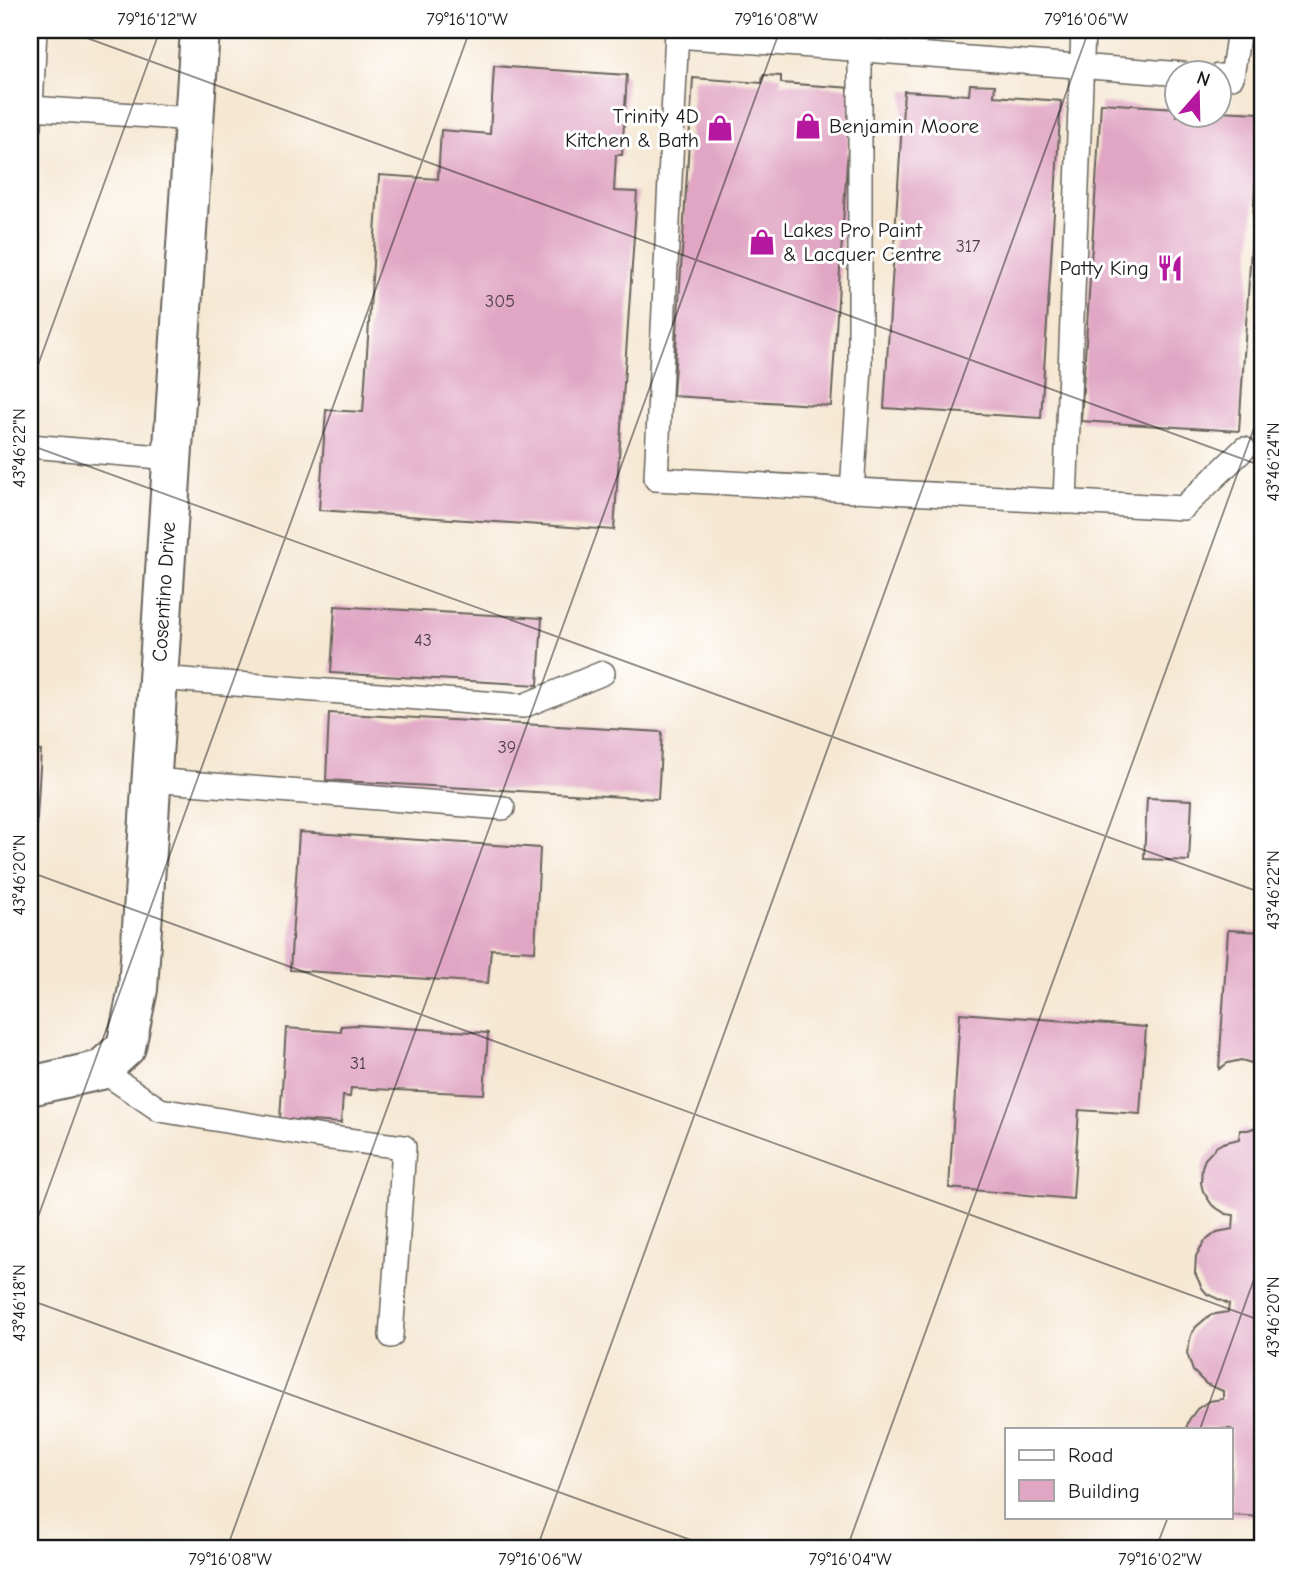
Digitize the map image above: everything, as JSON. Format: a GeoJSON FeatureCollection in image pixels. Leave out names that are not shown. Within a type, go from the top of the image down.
{"type":"FeatureCollection","features":[{"type":"Feature","properties":{"kind":"street","name":"Cosentino Drive"},"geometry":{"type":"LineString","coordinates":[[101,1070],[126,1048],[138,989],[200,30]]}},
{"type":"Feature","properties":{"kind":"street"},"geometry":{"type":"LineString","coordinates":[[30,1086],[101,1070]]}},
{"type":"Feature","properties":{"kind":"lane"},"geometry":{"type":"LineString","coordinates":[[30,126],[35,30]]}},
{"type":"Feature","properties":{"kind":"lane"},"geometry":{"type":"LineString","coordinates":[[1065,502],[1083,30]]}},
{"type":"Feature","properties":{"kind":"lane"},"geometry":{"type":"LineString","coordinates":[[1232,77],[1239,30]]}},
{"type":"Feature","properties":{"kind":"lane"},"geometry":{"type":"LineString","coordinates":[[1162,72],[1082,66],[860,40],[677,33],[656,479],[1183,508],[1244,449]]}},
{"type":"Feature","properties":{"kind":"lane"},"geometry":{"type":"LineString","coordinates":[[852,491],[860,368],[860,40]]}},
{"type":"Feature","properties":{"kind":"lane"},"geometry":{"type":"LineString","coordinates":[[31,108],[194,119]]}},
{"type":"Feature","properties":{"kind":"lane"},"geometry":{"type":"LineString","coordinates":[[30,446],[172,458]]}},
{"type":"Feature","properties":{"kind":"lane"},"geometry":{"type":"LineString","coordinates":[[158,678],[523,706],[603,673]]}},
{"type":"Feature","properties":{"kind":"lane"},"geometry":{"type":"LineString","coordinates":[[152,780],[503,808]]}},
{"type":"Feature","properties":{"kind":"lane"},"geometry":{"type":"LineString","coordinates":[[101,1070],[160,1110],[323,1138],[404,1147],[391,1336]]}},
{"type":"Feature","properties":{"kind":"building"},"geometry":{"type":"Polygon","coordinates":[[[494,66],[627,75],[622,155],[616,155],[614,191],[637,192],[614,530],[319,510],[326,410],[363,412],[379,175],[438,179],[441,130],[490,134],[494,66]]]}},
{"type":"Feature","properties":{"kind":"building","name":"Lakes Pro Paint & Lacquer Centre"},"geometry":{"type":"Polygon","coordinates":[[[763,75],[781,76],[781,83],[852,88],[831,406],[673,396],[693,78],[762,83],[763,75]]]}},
{"type":"Feature","properties":{"kind":"building"},"geometry":{"type":"Polygon","coordinates":[[[970,84],[995,85],[994,96],[1061,101],[1041,418],[884,408],[904,91],[969,95],[970,84]]]}},
{"type":"Feature","properties":{"kind":"building","name":"Patty King"},"geometry":{"type":"Polygon","coordinates":[[[1101,103],[1162,107],[1162,130],[1232,130],[1232,112],[1260,113],[1239,431],[1081,421],[1101,103]]]}},
{"type":"Feature","properties":{"kind":"building"},"geometry":{"type":"Polygon","coordinates":[[[335,606],[542,618],[538,685],[331,673],[335,606]]]}},
{"type":"Feature","properties":{"kind":"building"},"geometry":{"type":"Polygon","coordinates":[[[329,713],[662,732],[658,799],[326,780],[329,713]]]}},
{"type":"Feature","properties":{"kind":"building"},"geometry":{"type":"Polygon","coordinates":[[[30,750],[41,751],[32,899],[30,898],[30,750]]]}},
{"type":"Feature","properties":{"kind":"building"},"geometry":{"type":"Polygon","coordinates":[[[1147,798],[1192,800],[1189,861],[1144,859],[1147,798]]]}},
{"type":"Feature","properties":{"kind":"building"},"geometry":{"type":"Polygon","coordinates":[[[299,832],[540,848],[535,951],[491,949],[488,983],[290,970],[299,832]]]}},
{"type":"Feature","properties":{"kind":"building"},"geometry":{"type":"Polygon","coordinates":[[[1228,930],[1262,932],[1262,1066],[1241,1060],[1228,1063],[1219,1069],[1228,930]]]}},
{"type":"Feature","properties":{"kind":"building"},"geometry":{"type":"Polygon","coordinates":[[[960,1013],[1146,1027],[1140,1114],[1079,1110],[1073,1199],[949,1188],[960,1013]]]}},
{"type":"Feature","properties":{"kind":"building"},"geometry":{"type":"Polygon","coordinates":[[[341,1026],[488,1033],[484,1094],[351,1088],[350,1097],[343,1096],[341,1123],[280,1119],[286,1028],[341,1032],[341,1026]]]}},
{"type":"Feature","properties":{"kind":"building"},"geometry":{"type":"Polygon","coordinates":[[[1262,1125],[1262,1517],[1232,1515],[1232,1428],[1186,1428],[1197,1409],[1209,1401],[1223,1399],[1223,1391],[1206,1384],[1193,1371],[1187,1353],[1191,1335],[1210,1315],[1228,1312],[1229,1304],[1207,1294],[1195,1273],[1196,1256],[1204,1242],[1217,1232],[1233,1229],[1234,1215],[1226,1214],[1212,1205],[1203,1191],[1202,1167],[1205,1159],[1216,1147],[1239,1139],[1240,1130],[1262,1125]]]}},
{"type":"Feature","properties":{"kind":"place","name":"Benjamin Moore"},"geometry":{"type":"Point","coordinates":[808,126]}},
{"type":"Feature","properties":{"kind":"place","name":"Trinity 4D Kitchen & Bath"},"geometry":{"type":"Point","coordinates":[720,128]}},
{"type":"Feature","properties":{"kind":"place","name":"Lakes Pro Paint & Lacquer Centre"},"geometry":{"type":"Point","coordinates":[762,242]}},
{"type":"Feature","properties":{"kind":"place","name":"Patty King"},"geometry":{"type":"Point","coordinates":[1170,268]}}]}
